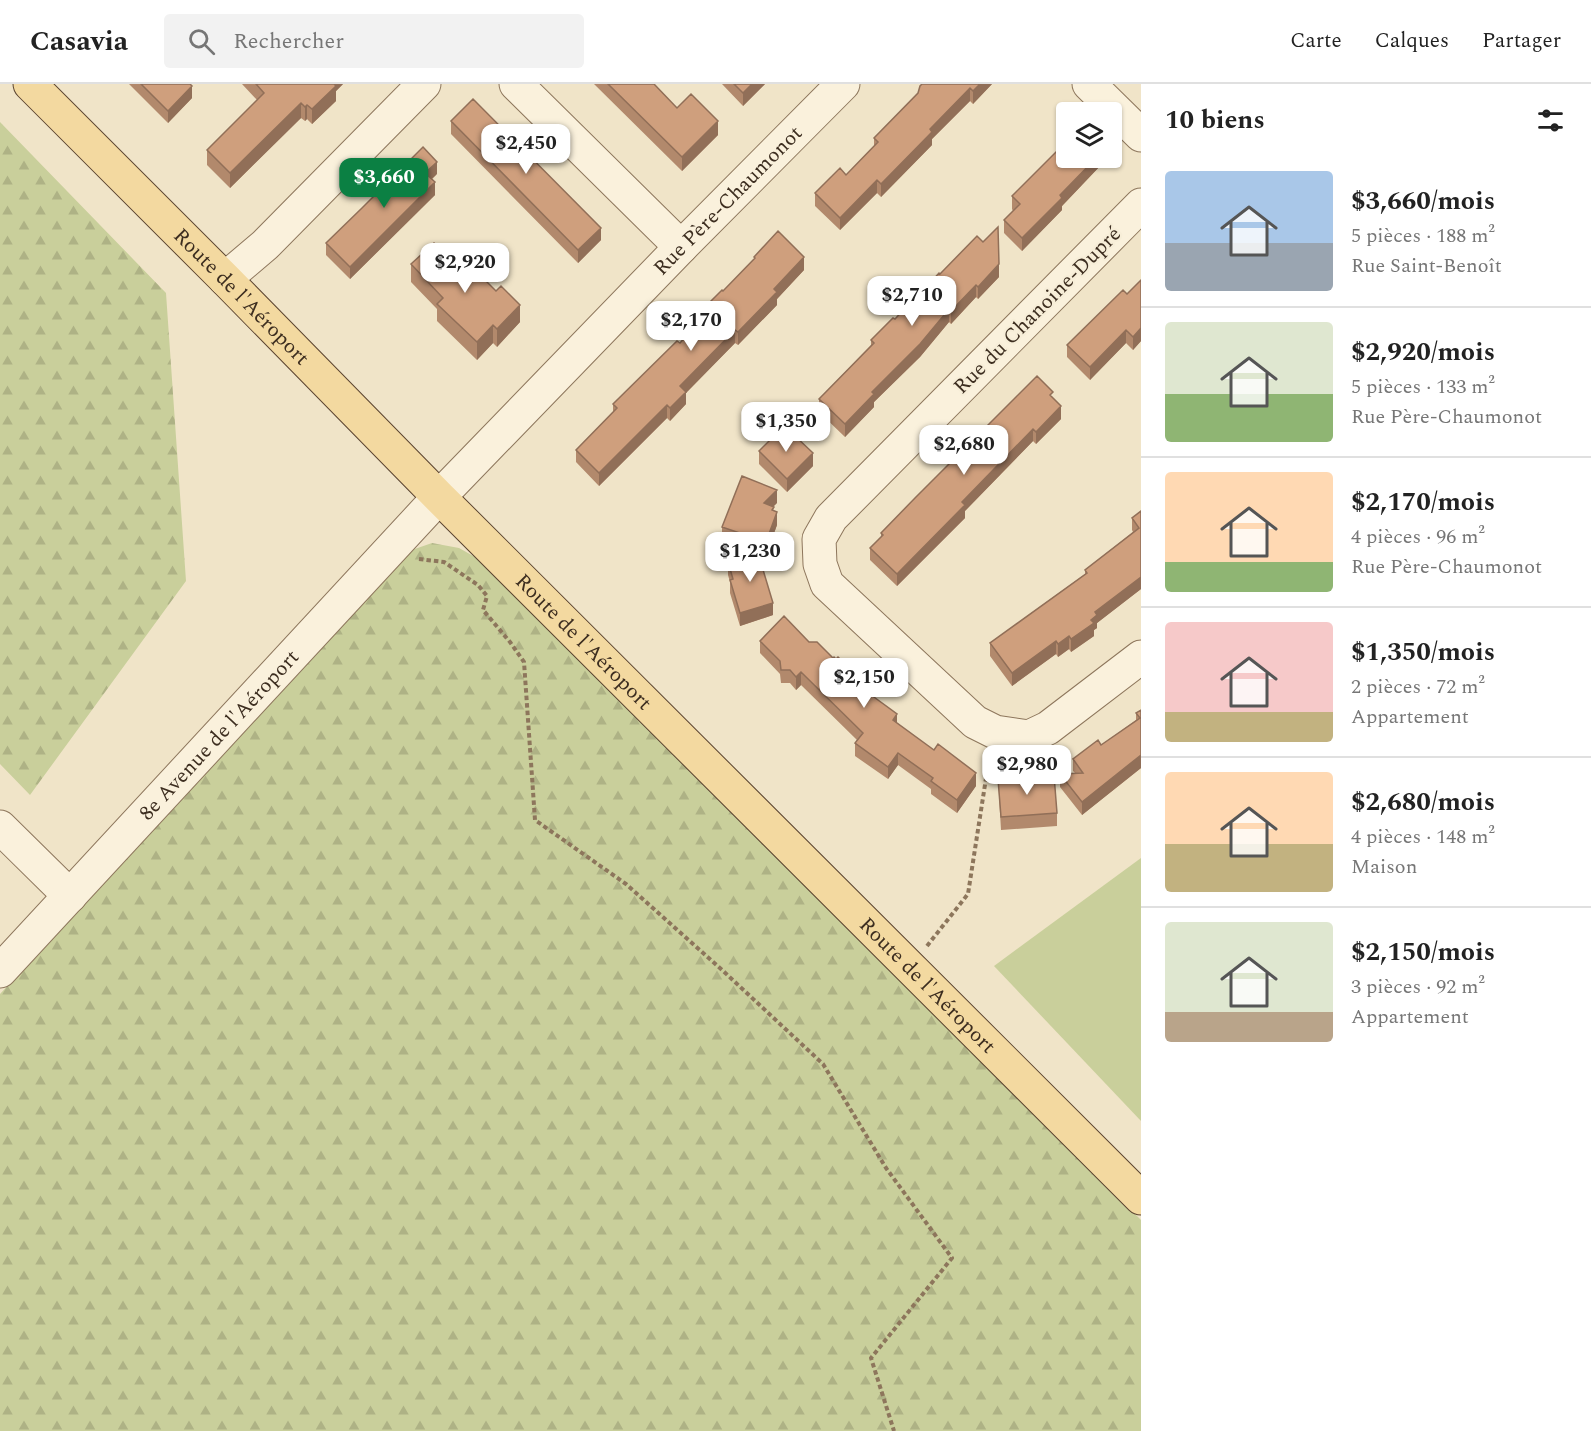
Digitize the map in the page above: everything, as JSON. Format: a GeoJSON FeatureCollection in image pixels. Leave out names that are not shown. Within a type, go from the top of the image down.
{"type":"FeatureCollection","features":[{"type":"Feature","properties":{"kind":"main road","name":"Route de l'Aéroport"},"geometry":{"type":"LineString","coordinates":[[30,84],[1141,1198]]}},
{"type":"Feature","properties":{"kind":"street"},"geometry":{"type":"LineString","coordinates":[[225,279],[265,245],[424,84]]}},
{"type":"Feature","properties":{"kind":"street"},"geometry":{"type":"LineString","coordinates":[[516,84],[681,247]]}},
{"type":"Feature","properties":{"kind":"street","name":"Rue Père-Chaumonot"},"geometry":{"type":"LineString","coordinates":[[439,496],[843,84]]}},
{"type":"Feature","properties":{"kind":"street"},"geometry":{"type":"LineString","coordinates":[[1089,84],[1141,135]]}},
{"type":"Feature","properties":{"kind":"street","name":"Rue du Chanoine-Dupré"},"geometry":{"type":"LineString","coordinates":[[1141,205],[838,510],[819,539],[819,564],[827,584],[975,722],[995,732],[1029,737],[1048,728],[1141,657]]}},
{"type":"Feature","properties":{"kind":"street","name":"8e Avenue de l'Aéroport"},"geometry":{"type":"LineString","coordinates":[[0,971],[439,496]]}},
{"type":"Feature","properties":{"kind":"street"},"geometry":{"type":"LineString","coordinates":[[0,827],[70,896]]}},
{"type":"Feature","properties":{"kind":"path"},"geometry":{"type":"LineString","coordinates":[[385,555],[444,562],[478,585],[487,596],[483,610],[524,662],[535,820],[626,884],[823,1064],[886,1168],[952,1258],[871,1358],[894,1431]]}},
{"type":"Feature","properties":{"kind":"path"},"geometry":{"type":"LineString","coordinates":[[910,968],[968,894],[995,732]]}},
{"type":"Feature","properties":{"kind":"green space"},"geometry":{"type":"Polygon","coordinates":[[[0,122],[166,293],[186,581],[30,795],[0,764],[0,122]]]}},
{"type":"Feature","properties":{"kind":"green space"},"geometry":{"type":"Polygon","coordinates":[[[432,543],[459,548],[484,562],[1141,1220],[1141,1431],[0,1431],[0,994],[409,551],[432,543]]]}},
{"type":"Feature","properties":{"kind":"green space"},"geometry":{"type":"Polygon","coordinates":[[[1141,858],[1141,1121],[994,966],[1141,858]]]}},
{"type":"Feature","properties":{"kind":"building"},"geometry":{"type":"Polygon","coordinates":[[[141,84],[190,84],[192,86],[168,111],[141,84]]]}},
{"type":"Feature","properties":{"kind":"building"},"geometry":{"type":"Polygon","coordinates":[[[256,84],[334,84],[336,86],[312,109],[301,103],[230,173],[207,150],[264,93],[256,84]]]}},
{"type":"Feature","properties":{"kind":"building"},"geometry":{"type":"Polygon","coordinates":[[[608,84],[654,84],[677,108],[691,94],[718,121],[682,157],[608,84]]]}},
{"type":"Feature","properties":{"kind":"building"},"geometry":{"type":"Polygon","coordinates":[[[734,84],[752,84],[743,93],[734,84]]]}},
{"type":"Feature","properties":{"kind":"building"},"geometry":{"type":"Polygon","coordinates":[[[922,84],[980,84],[973,91],[970,88],[930,129],[932,132],[881,184],[877,180],[840,218],[815,193],[840,168],[846,175],[878,142],[874,138],[918,93],[922,84]]]}},
{"type":"Feature","properties":{"kind":"building"},"geometry":{"type":"Polygon","coordinates":[[[473,99],[601,228],[578,250],[451,121],[473,99]]]}},
{"type":"Feature","properties":{"kind":"building"},"geometry":{"type":"Polygon","coordinates":[[[423,147],[437,162],[425,173],[435,182],[350,267],[326,243],[423,147]]]}},
{"type":"Feature","properties":{"kind":"building"},"geometry":{"type":"Polygon","coordinates":[[[1056,152],[1056,168],[1086,168],[1060,195],[1062,198],[1022,238],[1004,220],[1020,204],[1012,196],[1056,152]]]}},
{"type":"Feature","properties":{"kind":"building"},"geometry":{"type":"Polygon","coordinates":[[[998,227],[999,264],[978,287],[976,285],[951,311],[949,309],[920,344],[872,392],[874,394],[845,424],[819,399],[874,343],[871,340],[893,318],[895,319],[916,296],[916,291],[928,285],[977,236],[983,242],[998,227]]]}},
{"type":"Feature","properties":{"kind":"building"},"geometry":{"type":"Polygon","coordinates":[[[778,231],[804,257],[774,289],[777,292],[738,332],[735,330],[680,386],[686,392],[670,408],[667,405],[599,473],[576,450],[617,408],[613,404],[677,341],[680,343],[686,336],[692,336],[716,312],[708,304],[755,258],[778,231]]]}},
{"type":"Feature","properties":{"kind":"building"},"geometry":{"type":"Polygon","coordinates":[[[434,243],[466,275],[473,268],[496,291],[501,286],[520,305],[497,329],[493,325],[477,342],[437,304],[443,298],[411,264],[434,243]]]}},
{"type":"Feature","properties":{"kind":"building"},"geometry":{"type":"Polygon","coordinates":[[[1141,280],[1141,328],[1133,337],[1126,330],[1090,367],[1067,345],[1123,290],[1127,294],[1141,280]]]}},
{"type":"Feature","properties":{"kind":"building"},"geometry":{"type":"Polygon","coordinates":[[[1037,376],[1053,392],[1050,395],[1061,406],[1036,432],[1033,429],[962,502],[965,505],[897,574],[870,548],[883,535],[881,533],[1037,376]]]}},
{"type":"Feature","properties":{"kind":"building"},"geometry":{"type":"Polygon","coordinates":[[[781,429],[790,439],[794,435],[813,453],[787,479],[759,451],[781,429]]]}},
{"type":"Feature","properties":{"kind":"building"},"geometry":{"type":"Polygon","coordinates":[[[742,476],[777,490],[764,503],[774,507],[772,510],[777,512],[766,542],[722,527],[742,476]]]}},
{"type":"Feature","properties":{"kind":"building"},"geometry":{"type":"Polygon","coordinates":[[[1141,511],[1141,577],[1095,612],[1097,615],[1091,620],[1094,623],[1071,639],[1069,636],[1058,644],[1056,641],[1012,673],[990,643],[1087,573],[1085,570],[1139,528],[1132,518],[1141,511]]]}},
{"type":"Feature","properties":{"kind":"building"},"geometry":{"type":"Polygon","coordinates":[[[758,553],[773,603],[740,613],[730,580],[733,579],[728,562],[758,553]]]}},
{"type":"Feature","properties":{"kind":"building"},"geometry":{"type":"Polygon","coordinates":[[[784,616],[809,642],[817,642],[833,658],[838,657],[867,685],[863,689],[897,714],[893,720],[934,750],[938,744],[976,773],[957,800],[931,781],[933,778],[898,753],[888,767],[855,743],[863,733],[801,672],[796,677],[790,670],[781,670],[780,661],[760,641],[784,616]]]}},
{"type":"Feature","properties":{"kind":"building"},"geometry":{"type":"Polygon","coordinates":[[[1141,710],[1141,755],[1082,802],[1060,774],[1083,773],[1073,759],[1098,740],[1101,745],[1140,718],[1136,713],[1141,710]]]}},
{"type":"Feature","properties":{"kind":"building"},"geometry":{"type":"Polygon","coordinates":[[[1024,775],[1024,777],[1054,775],[1057,813],[1001,817],[998,779],[1024,775]]]}}]}
